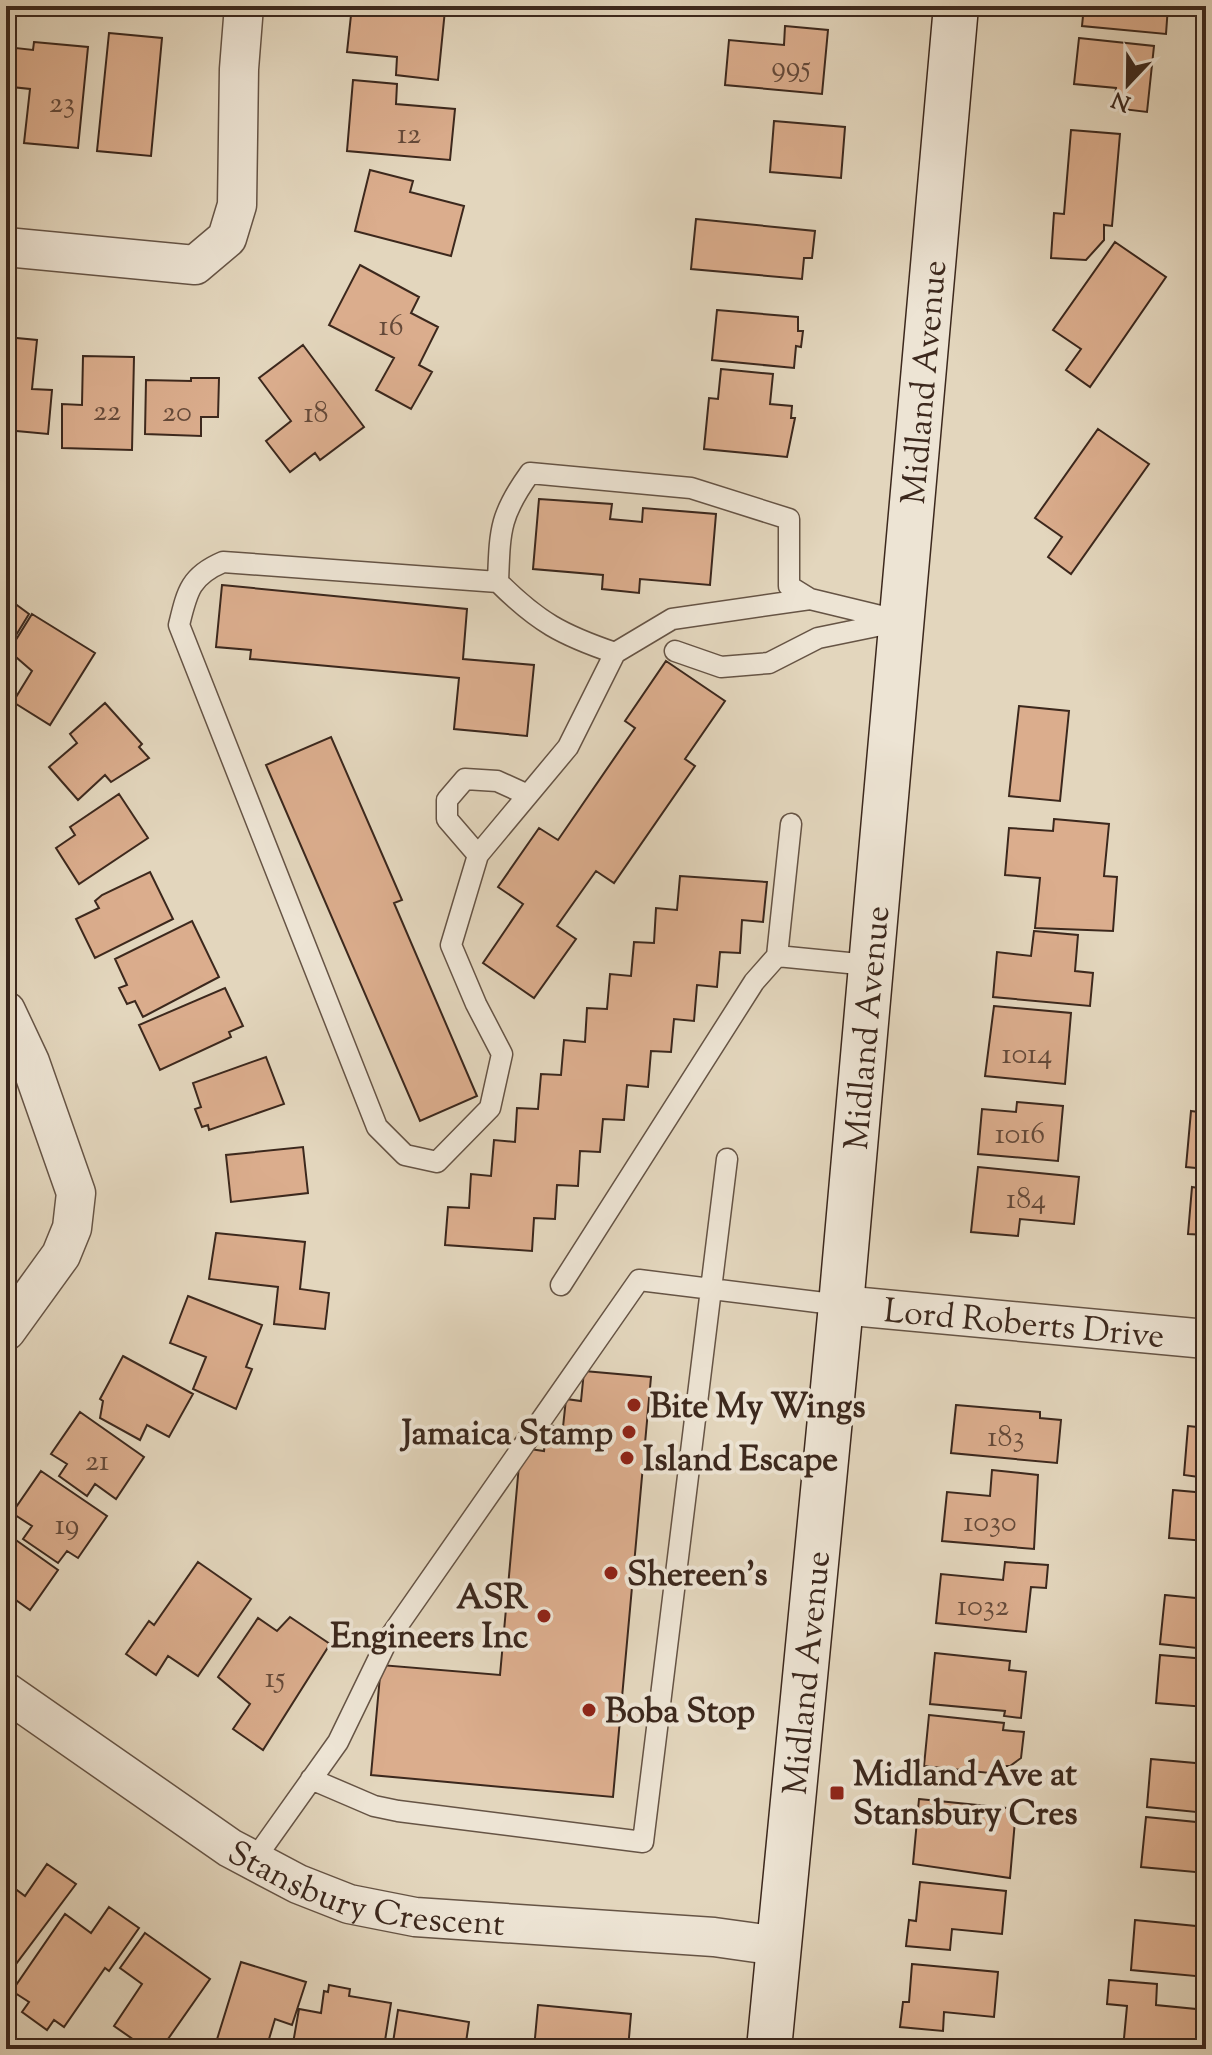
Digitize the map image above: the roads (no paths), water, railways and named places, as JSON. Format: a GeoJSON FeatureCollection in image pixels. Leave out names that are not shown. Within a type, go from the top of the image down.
{"type":"FeatureCollection","features":[{"type":"Feature","properties":{"kind":"main road","name":"Midland Avenue"},"geometry":{"type":"LineString","coordinates":[[769,2049],[841,1305],[956,6]]}},
{"type":"Feature","properties":{"kind":"street"},"geometry":{"type":"LineString","coordinates":[[6,247],[195,265],[227,238],[237,205],[240,169],[239,69],[244,6]]}},
{"type":"Feature","properties":{"kind":"street"},"geometry":{"type":"LineString","coordinates":[[6,1011],[30,1062],[76,1193],[72,1228],[61,1255],[6,1331]]}},
{"type":"Feature","properties":{"kind":"street","name":"Lord Roberts Drive"},"geometry":{"type":"LineString","coordinates":[[841,1305],[1206,1339]]}},
{"type":"Feature","properties":{"kind":"street","name":"Stansbury Crescent"},"geometry":{"type":"LineString","coordinates":[[6,1692],[230,1848],[349,1904],[415,1917],[714,1937],[778,1946]]}},
{"type":"Feature","properties":{"kind":"lane"},"geometry":{"type":"LineString","coordinates":[[498,582],[500,528],[508,503],[530,473],[691,488],[789,519],[789,586],[810,599],[901,621]]}},
{"type":"Feature","properties":{"kind":"lane"},"geometry":{"type":"LineString","coordinates":[[615,653],[572,638],[532,615],[498,582],[223,562],[200,572],[186,596],[179,625],[377,1127],[405,1155],[437,1162],[490,1108],[502,1054],[451,945],[478,855],[568,747],[615,653],[672,619],[810,599]]}},
{"type":"Feature","properties":{"kind":"lane"},"geometry":{"type":"LineString","coordinates":[[675,651],[721,667],[769,663],[818,638],[901,621]]}},
{"type":"Feature","properties":{"kind":"lane"},"geometry":{"type":"LineString","coordinates":[[478,855],[447,819],[447,800],[465,779],[497,781],[528,795]]}},
{"type":"Feature","properties":{"kind":"lane"},"geometry":{"type":"LineString","coordinates":[[561,1285],[754,982],[777,956],[791,824]]}},
{"type":"Feature","properties":{"kind":"lane"},"geometry":{"type":"LineString","coordinates":[[777,956],[869,965]]}},
{"type":"Feature","properties":{"kind":"lane"},"geometry":{"type":"LineString","coordinates":[[311,1779],[374,1806],[398,1811],[643,1842],[708,1289],[727,1159]]}},
{"type":"Feature","properties":{"kind":"lane"},"geometry":{"type":"LineString","coordinates":[[254,1860],[338,1742],[387,1641],[639,1280],[841,1305]]}},
{"type":"Feature","properties":{"kind":"place","name":"Bite My Wings"},"geometry":{"type":"Point","coordinates":[634,1405]}},
{"type":"Feature","properties":{"kind":"place","name":"Jamaica Stamp"},"geometry":{"type":"Point","coordinates":[629,1432]}},
{"type":"Feature","properties":{"kind":"place","name":"Island Escape"},"geometry":{"type":"Point","coordinates":[627,1458]}},
{"type":"Feature","properties":{"kind":"place","name":"Shereen's"},"geometry":{"type":"Point","coordinates":[611,1573]}},
{"type":"Feature","properties":{"kind":"place","name":"ASR Engineers Inc"},"geometry":{"type":"Point","coordinates":[544,1616]}},
{"type":"Feature","properties":{"kind":"place","name":"Boba Stop"},"geometry":{"type":"Point","coordinates":[589,1710]}},
{"type":"Feature","properties":{"kind":"place","name":"Midland Ave at Stansbury Cres"},"geometry":{"type":"Point","coordinates":[837,1793]}}]}
